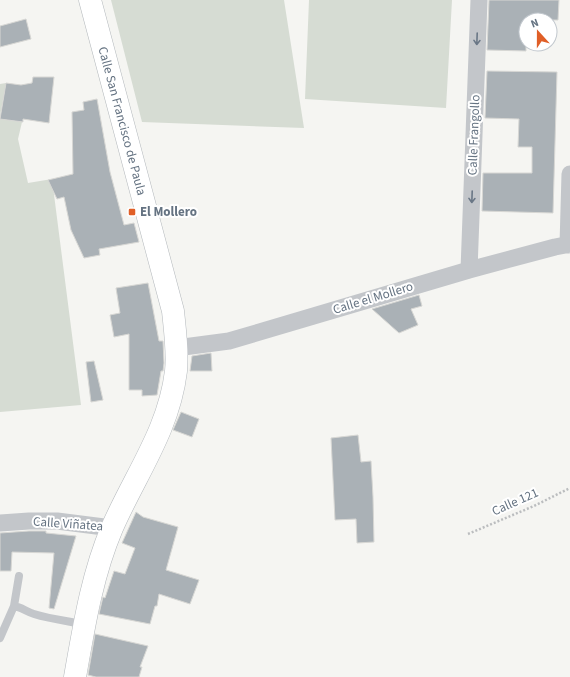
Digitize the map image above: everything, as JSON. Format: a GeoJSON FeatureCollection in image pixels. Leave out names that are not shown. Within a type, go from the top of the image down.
{"type":"FeatureCollection","features":[{"type":"Feature","properties":{"kind":"main road","name":"Calle San Francisco de Paula"},"geometry":{"type":"LineString","coordinates":[[75,677],[84,624],[97,569],[112,528],[161,431],[171,398],[176,371],[173,311],[90,0]]}},
{"type":"Feature","properties":{"kind":"street","name":"Calle Frangollo"},"geometry":{"type":"LineString","coordinates":[[469,270],[479,0]]}},
{"type":"Feature","properties":{"kind":"street"},"geometry":{"type":"LineString","coordinates":[[569,244],[570,174]]}},
{"type":"Feature","properties":{"kind":"street","name":"Calle el Mollero"},"geometry":{"type":"LineString","coordinates":[[176,348],[229,342],[469,270],[569,244]]}},
{"type":"Feature","properties":{"kind":"street","name":"Calle Viñatea"},"geometry":{"type":"LineString","coordinates":[[0,524],[29,521],[56,521],[112,528]]}},
{"type":"Feature","properties":{"kind":"lane"},"geometry":{"type":"LineString","coordinates":[[0,638],[14,606],[19,576]]}},
{"type":"Feature","properties":{"kind":"lane"},"geometry":{"type":"LineString","coordinates":[[14,606],[20,607],[33,614],[56,620],[84,624]]}},
{"type":"Feature","properties":{"kind":"path","name":"Calle 121"},"geometry":{"type":"LineString","coordinates":[[468,534],[570,488]]}},
{"type":"Feature","properties":{"kind":"shaded area"},"geometry":{"type":"Polygon","coordinates":[[[111,0],[284,0],[304,128],[142,122],[111,0]]]}},
{"type":"Feature","properties":{"kind":"shaded area"},"geometry":{"type":"Polygon","coordinates":[[[309,0],[452,0],[446,108],[305,99],[309,0]]]}},
{"type":"Feature","properties":{"kind":"shaded area"},"geometry":{"type":"Polygon","coordinates":[[[6,83],[0,116],[0,84],[6,83]]]}},
{"type":"Feature","properties":{"kind":"shaded area"},"geometry":{"type":"Polygon","coordinates":[[[0,119],[22,122],[18,139],[28,183],[52,179],[81,405],[0,412],[0,119]]]}},
{"type":"Feature","properties":{"kind":"building"},"geometry":{"type":"Polygon","coordinates":[[[489,0],[559,0],[558,20],[558,12],[518,12],[518,51],[487,50],[489,0]]]}},
{"type":"Feature","properties":{"kind":"building"},"geometry":{"type":"Polygon","coordinates":[[[26,19],[31,39],[0,47],[0,26],[26,19]]]}},
{"type":"Feature","properties":{"kind":"building"},"geometry":{"type":"Polygon","coordinates":[[[487,71],[557,72],[553,213],[482,211],[483,173],[532,173],[532,147],[518,147],[519,119],[485,118],[487,71]]]}},
{"type":"Feature","properties":{"kind":"building"},"geometry":{"type":"Polygon","coordinates":[[[33,77],[54,77],[49,123],[23,119],[23,122],[0,119],[6,83],[21,85],[32,83],[33,77]]]}},
{"type":"Feature","properties":{"kind":"building"},"geometry":{"type":"Polygon","coordinates":[[[97,99],[110,172],[124,225],[134,223],[139,242],[99,249],[100,255],[84,258],[71,230],[64,197],[57,199],[48,180],[73,174],[72,112],[84,110],[83,102],[97,99]]]}},
{"type":"Feature","properties":{"kind":"building"},"geometry":{"type":"Polygon","coordinates":[[[148,283],[159,341],[163,341],[164,363],[163,371],[161,371],[157,395],[142,396],[142,390],[129,390],[129,334],[114,337],[110,315],[120,313],[116,288],[148,283]]]}},
{"type":"Feature","properties":{"kind":"building"},"geometry":{"type":"Polygon","coordinates":[[[419,295],[422,306],[411,309],[418,325],[399,333],[372,309],[419,295]]]}},
{"type":"Feature","properties":{"kind":"building"},"geometry":{"type":"Polygon","coordinates":[[[211,353],[212,371],[190,371],[192,356],[211,353]]]}},
{"type":"Feature","properties":{"kind":"building"},"geometry":{"type":"Polygon","coordinates":[[[94,361],[103,400],[91,402],[86,362],[94,361]]]}},
{"type":"Feature","properties":{"kind":"building"},"geometry":{"type":"Polygon","coordinates":[[[181,412],[199,419],[192,437],[173,430],[181,412]]]}},
{"type":"Feature","properties":{"kind":"building"},"geometry":{"type":"Polygon","coordinates":[[[358,435],[361,462],[371,461],[374,542],[357,543],[356,519],[335,520],[331,438],[358,435]]]}},
{"type":"Feature","properties":{"kind":"building"},"geometry":{"type":"Polygon","coordinates":[[[136,512],[143,517],[178,527],[166,570],[199,580],[190,604],[159,594],[157,606],[155,606],[150,624],[99,614],[103,597],[105,598],[114,571],[125,574],[135,548],[122,543],[136,512]]]}},
{"type":"Feature","properties":{"kind":"building"},"geometry":{"type":"Polygon","coordinates":[[[46,531],[46,533],[76,536],[54,609],[49,608],[54,553],[12,552],[11,571],[0,571],[0,533],[46,531]]]}},
{"type":"Feature","properties":{"kind":"building"},"geometry":{"type":"Polygon","coordinates":[[[95,634],[148,646],[140,667],[142,667],[139,677],[96,677],[88,675],[95,634]]]}},
{"type":"Feature","properties":{"kind":"place","name":"El Mollero"},"geometry":{"type":"Point","coordinates":[132,212]}}]}
